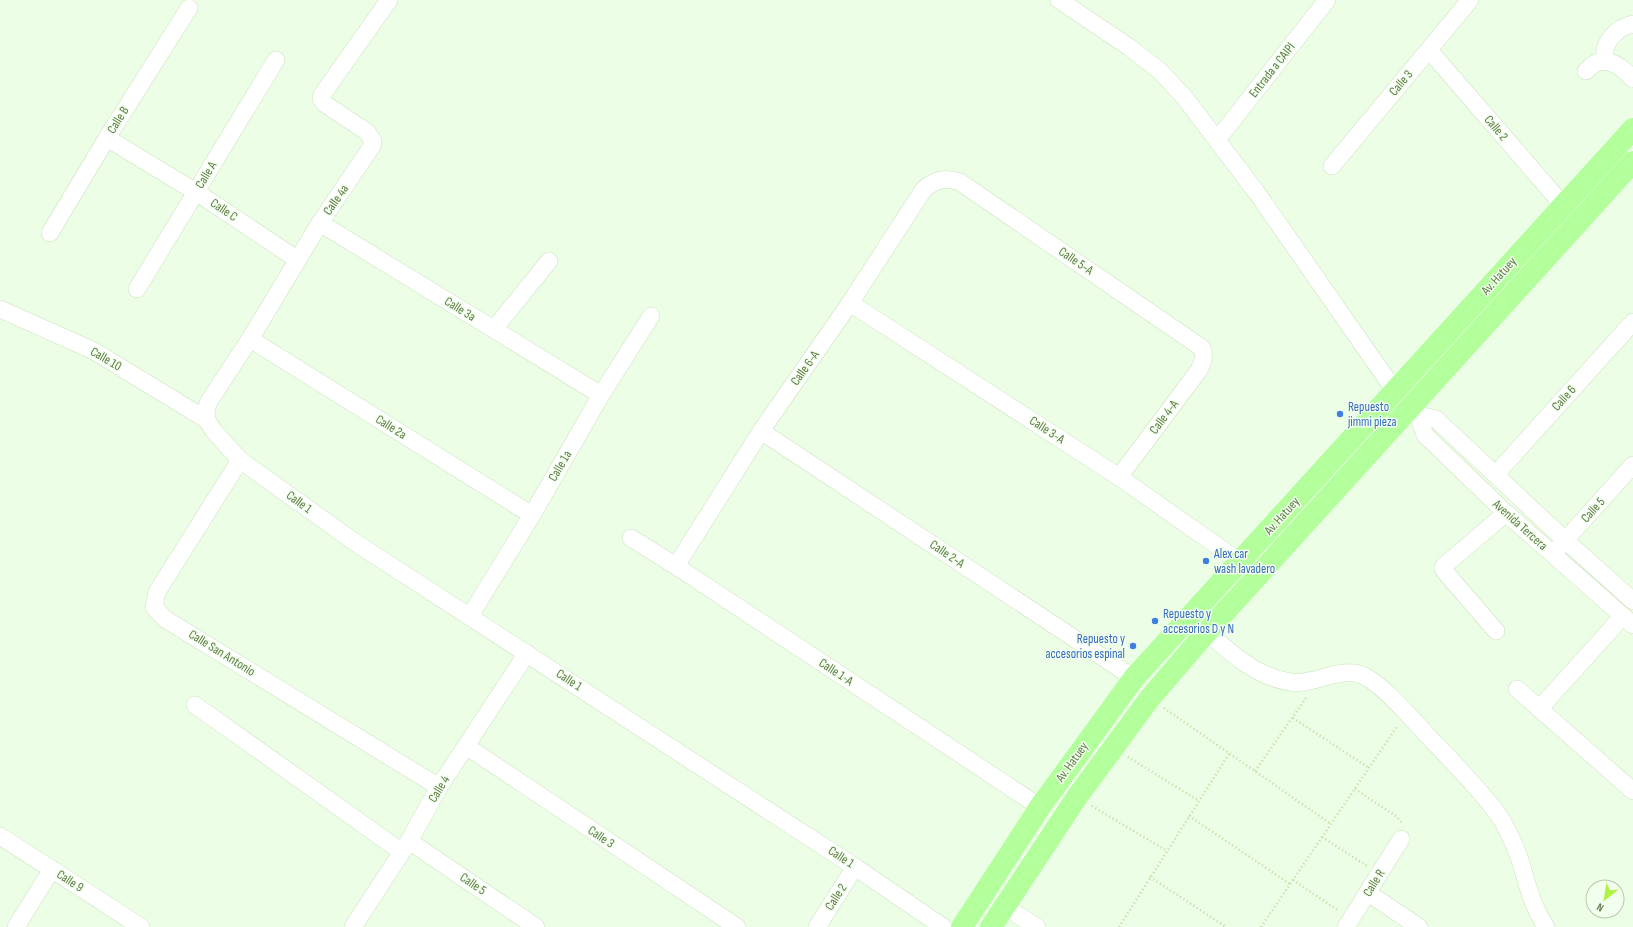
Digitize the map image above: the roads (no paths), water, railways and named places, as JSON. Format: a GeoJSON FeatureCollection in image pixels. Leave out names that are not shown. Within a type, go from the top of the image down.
{"type":"FeatureCollection","features":[{"type":"Feature","properties":{"kind":"main road","name":"Av. Hatuey"},"geometry":{"type":"LineString","coordinates":[[962,927],[1040,806],[1134,678],[1633,129]]}},
{"type":"Feature","properties":{"kind":"main road","name":"Av. Hatuey"},"geometry":{"type":"LineString","coordinates":[[991,927],[1077,797],[1150,698],[1207,632],[1415,411],[1633,162]]}},
{"type":"Feature","properties":{"kind":"street","name":"Calle 4a"},"geometry":{"type":"LineString","coordinates":[[207,420],[206,412],[208,403],[250,339],[320,223],[370,152],[372,141],[367,132],[325,104],[321,99],[322,95],[388,0]]}},
{"type":"Feature","properties":{"kind":"street"},"geometry":{"type":"LineString","coordinates":[[1059,0],[1129,47],[1160,71],[1185,98],[1266,205],[1395,391]]}},
{"type":"Feature","properties":{"kind":"street","name":"Entrada a CAIPI"},"geometry":{"type":"LineString","coordinates":[[1217,140],[1327,0]]}},
{"type":"Feature","properties":{"kind":"street","name":"Calle 3"},"geometry":{"type":"LineString","coordinates":[[1332,166],[1470,0]]}},
{"type":"Feature","properties":{"kind":"street","name":"Calle B"},"geometry":{"type":"LineString","coordinates":[[50,233],[188,8]]}},
{"type":"Feature","properties":{"kind":"street"},"geometry":{"type":"LineString","coordinates":[[1605,61],[1606,46],[1612,36],[1622,28],[1633,24]]}},
{"type":"Feature","properties":{"kind":"street","name":"Calle 2"},"geometry":{"type":"LineString","coordinates":[[1429,50],[1563,205]]}},
{"type":"Feature","properties":{"kind":"street","name":"Calle A"},"geometry":{"type":"LineString","coordinates":[[137,290],[276,60]]}},
{"type":"Feature","properties":{"kind":"street"},"geometry":{"type":"LineString","coordinates":[[1586,71],[1596,63],[1605,61],[1616,64],[1633,79]]}},
{"type":"Feature","properties":{"kind":"street","name":"Calle C"},"geometry":{"type":"LineString","coordinates":[[107,138],[196,192],[298,260]]}},
{"type":"Feature","properties":{"kind":"street","name":"Calle 6-A"},"geometry":{"type":"LineString","coordinates":[[676,566],[761,431],[850,303],[924,189],[932,182],[942,179]]}},
{"type":"Feature","properties":{"kind":"street","name":"Calle 5-A"},"geometry":{"type":"LineString","coordinates":[[942,179],[952,179],[967,187],[1195,342],[1202,348],[1204,355]]}},
{"type":"Feature","properties":{"kind":"street","name":"Calle 3a"},"geometry":{"type":"LineString","coordinates":[[320,223],[601,395]]}},
{"type":"Feature","properties":{"kind":"street"},"geometry":{"type":"LineString","coordinates":[[494,329],[549,261]]}},
{"type":"Feature","properties":{"kind":"street","name":"Calle 3-A"},"geometry":{"type":"LineString","coordinates":[[850,303],[1119,477],[1226,552],[1239,563]]}},
{"type":"Feature","properties":{"kind":"street","name":"Calle 10"},"geometry":{"type":"LineString","coordinates":[[0,309],[94,351],[207,420]]}},
{"type":"Feature","properties":{"kind":"street","name":"Calle 1a"},"geometry":{"type":"LineString","coordinates":[[470,616],[532,515],[601,395],[651,316]]}},
{"type":"Feature","properties":{"kind":"street","name":"Calle 6"},"geometry":{"type":"LineString","coordinates":[[1496,474],[1633,322]]}},
{"type":"Feature","properties":{"kind":"street","name":"Calle 2a"},"geometry":{"type":"LineString","coordinates":[[250,339],[532,515]]}},
{"type":"Feature","properties":{"kind":"street","name":"Calle 4-A"},"geometry":{"type":"LineString","coordinates":[[1119,477],[1199,370],[1203,362],[1204,355]]}},
{"type":"Feature","properties":{"kind":"street","name":"Avenida Tercera"},"geometry":{"type":"LineString","coordinates":[[1415,411],[1436,419],[1565,540],[1633,601]]}},
{"type":"Feature","properties":{"kind":"street","name":"Avenida Tercera"},"geometry":{"type":"LineString","coordinates":[[1415,411],[1426,435],[1506,513],[1628,621]]}},
{"type":"Feature","properties":{"kind":"street","name":"Calle 1"},"geometry":{"type":"LineString","coordinates":[[207,420],[213,430],[240,460],[353,541],[855,867],[943,927]]}},
{"type":"Feature","properties":{"kind":"street","name":"Calle 2-A"},"geometry":{"type":"LineString","coordinates":[[761,431],[1134,678]]}},
{"type":"Feature","properties":{"kind":"street","name":"Calle San Antonio"},"geometry":{"type":"LineString","coordinates":[[240,460],[157,592],[154,606],[166,618],[439,787]]}},
{"type":"Feature","properties":{"kind":"street","name":"Calle 5"},"geometry":{"type":"LineString","coordinates":[[1552,554],[1633,465]]}},
{"type":"Feature","properties":{"kind":"street"},"geometry":{"type":"LineString","coordinates":[[1496,631],[1443,568],[1506,513]]}},
{"type":"Feature","properties":{"kind":"street","name":"Calle 1-A"},"geometry":{"type":"LineString","coordinates":[[631,538],[676,566],[1040,806]]}},
{"type":"Feature","properties":{"kind":"street"},"geometry":{"type":"LineString","coordinates":[[1190,616],[1238,658],[1266,675],[1290,682],[1318,680],[1338,673],[1352,672],[1366,677],[1378,685],[1476,786],[1503,822],[1519,858],[1526,883],[1536,909],[1545,927]]}},
{"type":"Feature","properties":{"kind":"street"},"geometry":{"type":"LineString","coordinates":[[1539,709],[1628,621]]}},
{"type":"Feature","properties":{"kind":"street","name":"Calle 4"},"geometry":{"type":"LineString","coordinates":[[353,927],[406,846],[439,787],[527,653]]}},
{"type":"Feature","properties":{"kind":"street"},"geometry":{"type":"LineString","coordinates":[[1517,689],[1633,791]]}},
{"type":"Feature","properties":{"kind":"street","name":"Calle 5"},"geometry":{"type":"LineString","coordinates":[[195,705],[406,846],[536,927]]}},
{"type":"Feature","properties":{"kind":"street","name":"Calle 3"},"geometry":{"type":"LineString","coordinates":[[466,746],[737,927]]}},
{"type":"Feature","properties":{"kind":"street","name":"Calle 9"},"geometry":{"type":"LineString","coordinates":[[0,836],[141,927]]}},
{"type":"Feature","properties":{"kind":"street","name":"Calle R"},"geometry":{"type":"LineString","coordinates":[[1349,923],[1401,839]]}},
{"type":"Feature","properties":{"kind":"street","name":"Calle 2"},"geometry":{"type":"LineString","coordinates":[[817,927],[855,867]]}},
{"type":"Feature","properties":{"kind":"street"},"geometry":{"type":"LineString","coordinates":[[16,927],[52,870]]}},
{"type":"Feature","properties":{"kind":"street"},"geometry":{"type":"LineString","coordinates":[[1368,892],[1419,927]]}},
{"type":"Feature","properties":{"kind":"street"},"geometry":{"type":"LineString","coordinates":[[1004,906],[1037,927]]}},
{"type":"Feature","properties":{"kind":"place","name":"Repuesto jimmi pieza"},"geometry":{"type":"Point","coordinates":[1340,414]}},
{"type":"Feature","properties":{"kind":"place","name":"Alex car wash lavadero"},"geometry":{"type":"Point","coordinates":[1206,561]}},
{"type":"Feature","properties":{"kind":"place","name":"Repuesto y accesorios D y N"},"geometry":{"type":"Point","coordinates":[1155,621]}},
{"type":"Feature","properties":{"kind":"place","name":"Repuesto y accesorios espinal"},"geometry":{"type":"Point","coordinates":[1133,646]}}]}
